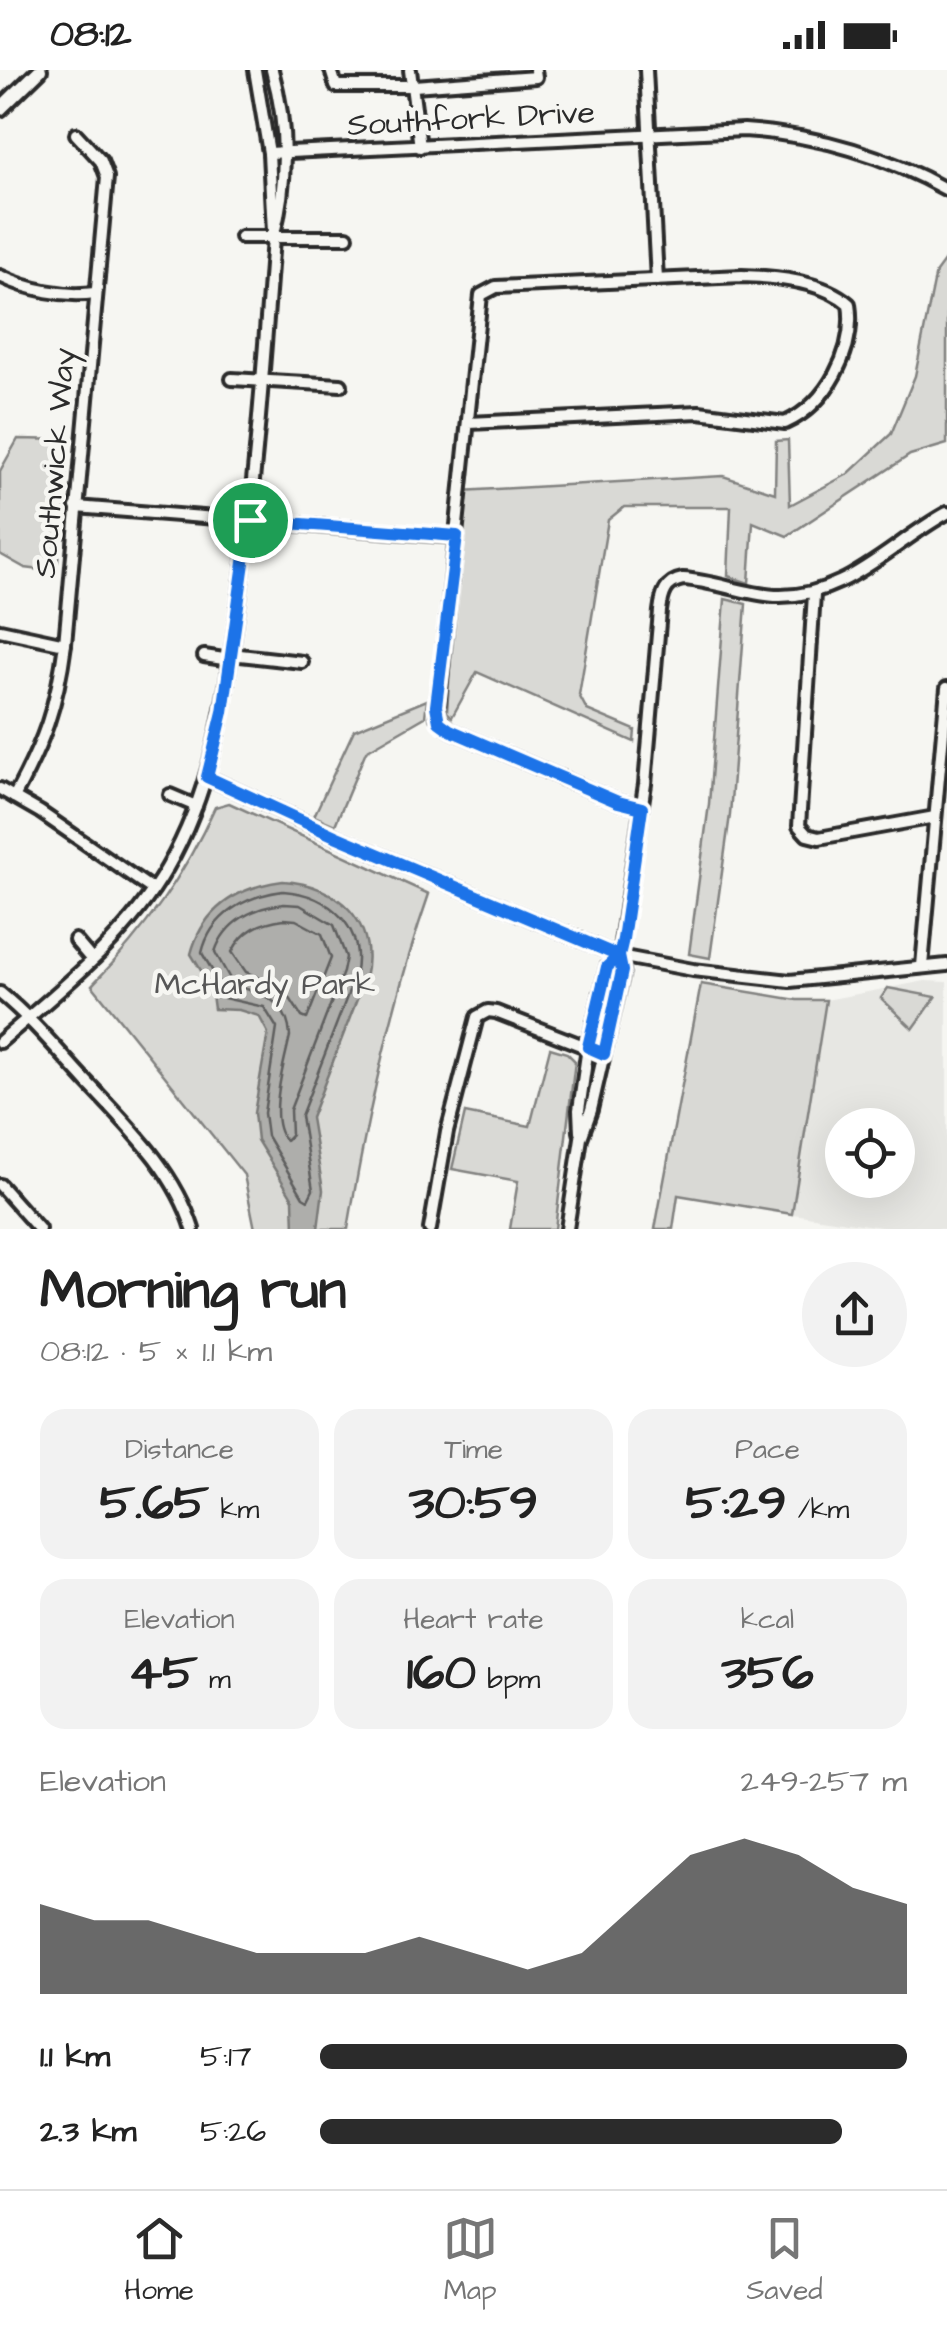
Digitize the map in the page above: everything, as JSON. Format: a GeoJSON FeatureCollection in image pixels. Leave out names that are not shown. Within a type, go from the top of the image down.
{"type":"FeatureCollection","features":[{"type":"Feature","properties":{"kind":"main road"},"geometry":{"type":"LineString","coordinates":[[0,108],[40,70]]}},
{"type":"Feature","properties":{"kind":"street"},"geometry":{"type":"LineString","coordinates":[[0,1042],[92,960],[153,890],[196,806],[219,732],[250,520],[274,238],[269,153],[255,70]]}},
{"type":"Feature","properties":{"kind":"street"},"geometry":{"type":"LineString","coordinates":[[272,70],[286,152],[284,198],[274,238]]}},
{"type":"Feature","properties":{"kind":"street"},"geometry":{"type":"LineString","coordinates":[[331,70],[336,86],[414,86],[536,77],[535,70]]}},
{"type":"Feature","properties":{"kind":"street"},"geometry":{"type":"LineString","coordinates":[[410,70],[420,148]]}},
{"type":"Feature","properties":{"kind":"street"},"geometry":{"type":"LineString","coordinates":[[646,70],[657,280]]}},
{"type":"Feature","properties":{"kind":"street","name":"Southfork Drive"},"geometry":{"type":"LineString","coordinates":[[269,153],[744,130],[809,137],[878,156],[947,190]]}},
{"type":"Feature","properties":{"kind":"street","name":"Southwick Way"},"geometry":{"type":"LineString","coordinates":[[14,797],[59,695],[65,644],[107,178],[101,161],[76,134]]}},
{"type":"Feature","properties":{"kind":"street"},"geometry":{"type":"LineString","coordinates":[[241,237],[347,237]]}},
{"type":"Feature","properties":{"kind":"street"},"geometry":{"type":"LineString","coordinates":[[0,276],[53,292],[95,294]]}},
{"type":"Feature","properties":{"kind":"street"},"geometry":{"type":"LineString","coordinates":[[469,423],[699,412],[786,424],[815,401],[838,370],[848,337],[849,304],[834,293],[759,276],[488,290],[481,296],[436,706],[439,722],[618,802],[642,808]]}},
{"type":"Feature","properties":{"kind":"street"},"geometry":{"type":"LineString","coordinates":[[232,378],[341,385]]}},
{"type":"Feature","properties":{"kind":"street"},"geometry":{"type":"LineString","coordinates":[[76,507],[457,536]]}},
{"type":"Feature","properties":{"kind":"street"},"geometry":{"type":"LineString","coordinates":[[566,1229],[581,1138],[622,971],[619,956],[642,808],[665,589],[683,580],[764,594],[814,594],[863,570],[947,513]]}},
{"type":"Feature","properties":{"kind":"street"},"geometry":{"type":"LineString","coordinates":[[814,594],[798,826],[807,835],[818,838],[935,817]]}},
{"type":"Feature","properties":{"kind":"street"},"geometry":{"type":"LineString","coordinates":[[0,630],[65,644]]}},
{"type":"Feature","properties":{"kind":"street"},"geometry":{"type":"LineString","coordinates":[[204,656],[302,662]]}},
{"type":"Feature","properties":{"kind":"street"},"geometry":{"type":"LineString","coordinates":[[922,966],[947,688]]}},
{"type":"Feature","properties":{"kind":"street"},"geometry":{"type":"LineString","coordinates":[[207,777],[353,844],[619,956],[790,982],[947,965]]}},
{"type":"Feature","properties":{"kind":"street"},"geometry":{"type":"LineString","coordinates":[[0,789],[153,890]]}},
{"type":"Feature","properties":{"kind":"street"},"geometry":{"type":"LineString","coordinates":[[170,794],[196,806]]}},
{"type":"Feature","properties":{"kind":"street"},"geometry":{"type":"LineString","coordinates":[[75,940],[92,960]]}},
{"type":"Feature","properties":{"kind":"street"},"geometry":{"type":"LineString","coordinates":[[581,1138],[578,1110],[588,1047],[607,967],[619,956]]}},
{"type":"Feature","properties":{"kind":"street"},"geometry":{"type":"LineString","coordinates":[[0,993],[28,1018],[160,1162],[193,1229]]}},
{"type":"Feature","properties":{"kind":"street"},"geometry":{"type":"LineString","coordinates":[[430,1229],[448,1132],[477,1017],[488,1011],[496,1012],[604,1054]]}},
{"type":"Feature","properties":{"kind":"street"},"geometry":{"type":"LineString","coordinates":[[0,1185],[39,1229]]}},
{"type":"Feature","properties":{"kind":"shaded area"},"geometry":{"type":"Polygon","coordinates":[[[925,981],[947,982],[947,1229],[894,1229],[793,1214],[826,1000],[925,981]]]}},
{"type":"Feature","properties":{"kind":"green space"},"geometry":{"type":"Polygon","coordinates":[[[947,257],[947,444],[910,455],[787,536],[753,522],[749,583],[728,576],[731,507],[624,507],[608,520],[579,695],[587,710],[635,730],[634,742],[477,672],[452,717],[447,712],[462,491],[723,476],[775,493],[776,441],[788,440],[790,505],[848,474],[891,434],[915,376],[936,272],[947,257]]]}},
{"type":"Feature","properties":{"kind":"green space"},"geometry":{"type":"Polygon","coordinates":[[[18,439],[69,440],[57,572],[25,568],[0,554],[0,471],[18,439]]]}},
{"type":"Feature","properties":{"kind":"green space"},"geometry":{"type":"Polygon","coordinates":[[[725,599],[746,604],[730,815],[710,958],[689,954],[709,804],[725,599]]]}},
{"type":"Feature","properties":{"kind":"green space"},"geometry":{"type":"Polygon","coordinates":[[[427,700],[425,717],[366,751],[335,825],[314,816],[354,730],[427,700]]]}},
{"type":"Feature","properties":{"kind":"green space","name":"McHardy Park"},"geometry":{"type":"Polygon","coordinates":[[[229,803],[429,894],[381,1060],[348,1229],[255,1229],[244,1175],[92,985],[162,902],[215,807],[229,803]]]}},
{"type":"Feature","properties":{"kind":"green space"},"geometry":{"type":"Polygon","coordinates":[[[701,984],[797,1000],[826,1000],[792,1214],[678,1195],[673,1229],[655,1229],[701,984]]]}},
{"type":"Feature","properties":{"kind":"green space"},"geometry":{"type":"Polygon","coordinates":[[[888,988],[936,997],[913,1029],[881,998],[888,988]]]}},
{"type":"Feature","properties":{"kind":"green space"},"geometry":{"type":"Polygon","coordinates":[[[550,1048],[567,1053],[575,1061],[555,1229],[510,1229],[518,1181],[452,1169],[465,1113],[530,1126],[550,1048]]]}},
{"type":"Feature","properties":{"kind":"water"},"geometry":{"type":"Polygon","coordinates":[[[283,881],[303,884],[337,898],[359,924],[367,959],[365,979],[311,1118],[323,1190],[318,1229],[294,1229],[293,1199],[257,1140],[254,1113],[268,1033],[259,1016],[214,1009],[211,987],[191,954],[204,924],[225,902],[251,888],[283,881]]]}},
{"type":"Feature","properties":{"kind":"route"},"geometry":{"type":"LineString","coordinates":[[250,520],[223,712],[207,777],[335,836],[619,956],[622,971],[604,1054],[588,1047],[607,967],[619,956],[623,939],[642,808],[618,802],[439,722],[436,706],[457,536],[250,520]]}}]}
